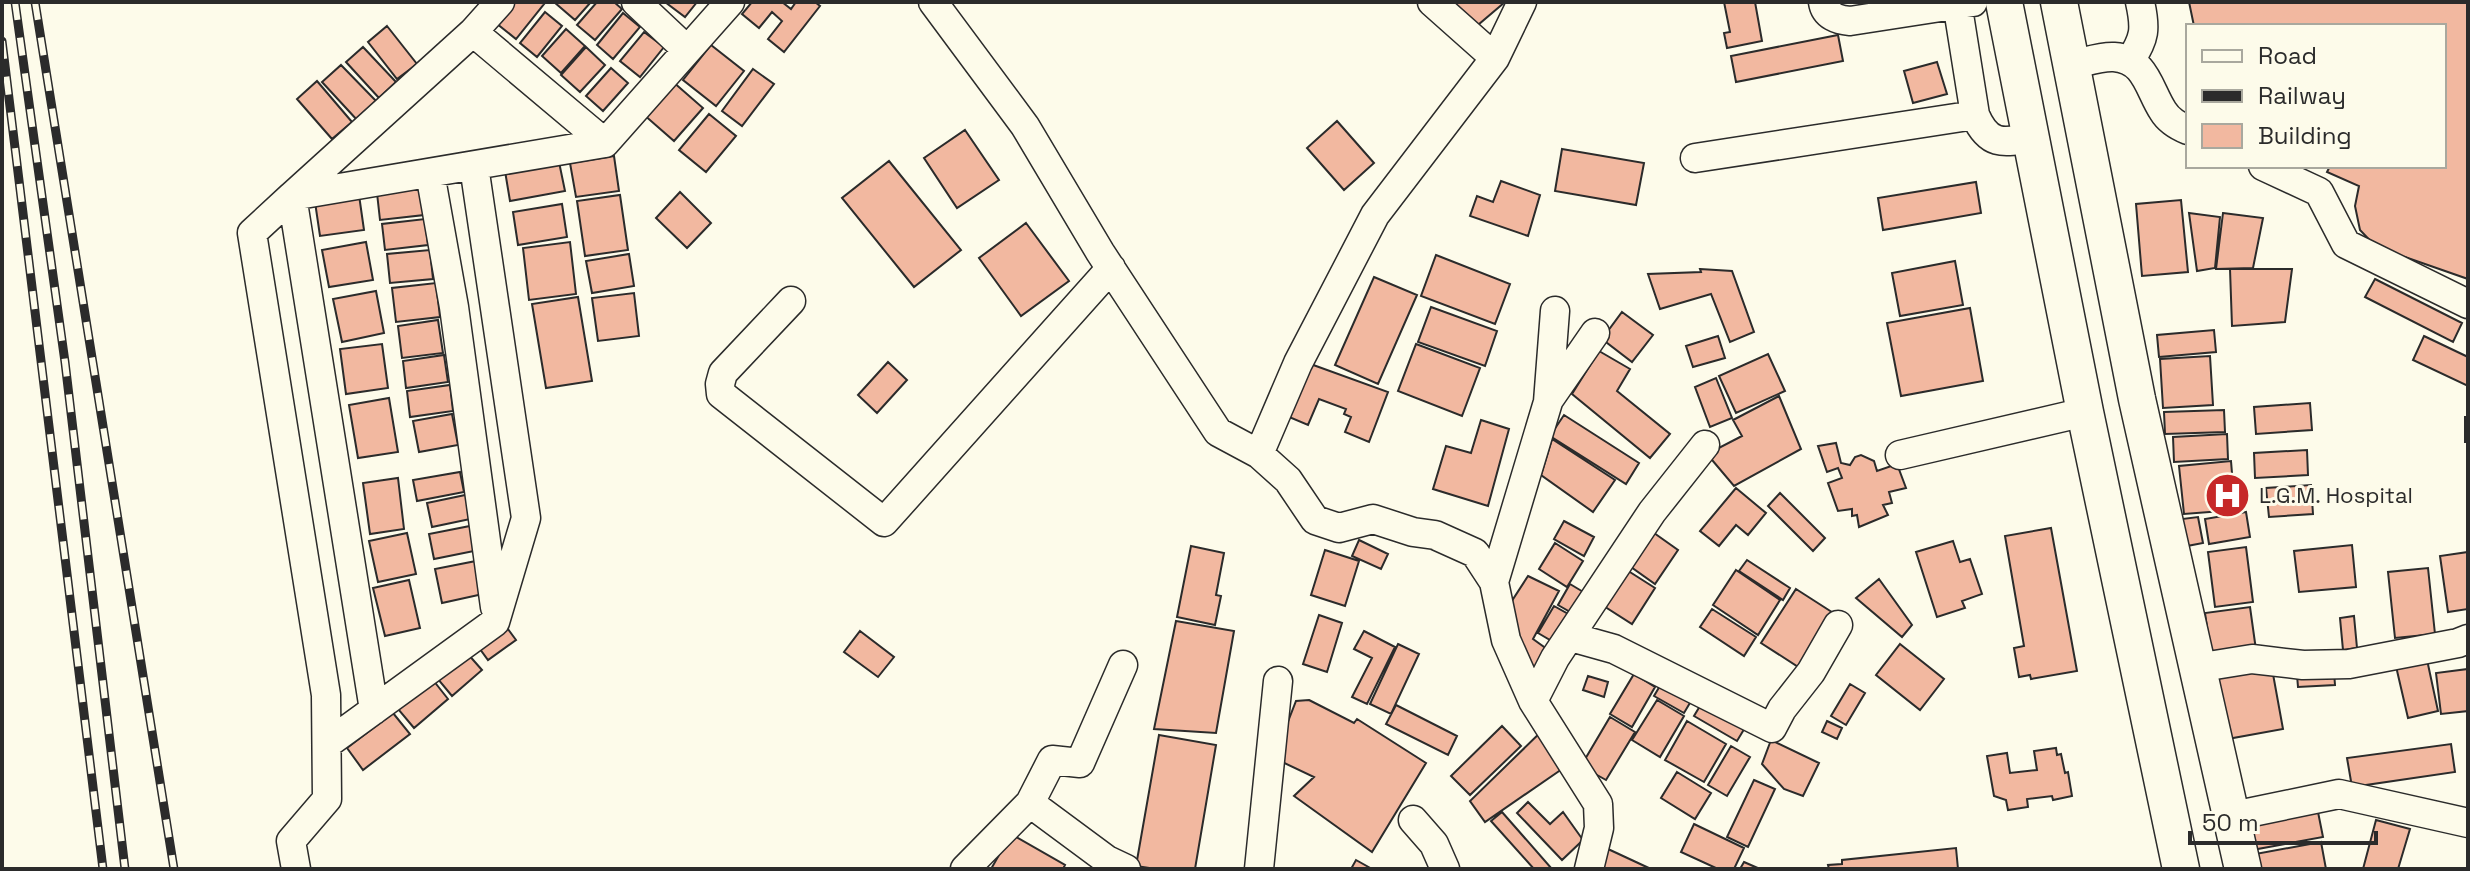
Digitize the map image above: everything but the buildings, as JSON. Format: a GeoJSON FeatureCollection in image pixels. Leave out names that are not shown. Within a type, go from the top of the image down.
{"type":"FeatureCollection","features":[{"type":"Feature","properties":{"kind":"main road"},"geometry":{"type":"LineString","coordinates":[[2004,2],[2085,412],[2181,869]]}},
{"type":"Feature","properties":{"kind":"main road"},"geometry":{"type":"LineString","coordinates":[[2059,2],[2137,399],[2243,869]]}},
{"type":"Feature","properties":{"kind":"street"},"geometry":{"type":"LineString","coordinates":[[296,869],[291,841],[327,799],[326,695],[252,233],[473,32],[500,2]]}},
{"type":"Feature","properties":{"kind":"street"},"geometry":{"type":"LineString","coordinates":[[636,2],[687,50]]}},
{"type":"Feature","properties":{"kind":"street"},"geometry":{"type":"LineString","coordinates":[[292,196],[605,143],[730,2]]}},
{"type":"Feature","properties":{"kind":"street"},"geometry":{"type":"LineString","coordinates":[[933,2],[1025,126],[1111,268],[1218,432],[1259,454],[1288,480],[1315,520],[1339,528],[1373,519],[1413,532],[1435,535],[1475,553],[1494,582],[1506,640],[1533,701],[1598,804],[1599,828],[1589,869]]}},
{"type":"Feature","properties":{"kind":"street"},"geometry":{"type":"LineString","coordinates":[[1432,2],[1495,58]]}},
{"type":"Feature","properties":{"kind":"street"},"geometry":{"type":"LineString","coordinates":[[1259,454],[1298,363],[1375,215],[1495,58],[1522,2]]}},
{"type":"Feature","properties":{"kind":"street"},"geometry":{"type":"LineString","coordinates":[[1823,2],[1830,15],[1850,21],[1962,3],[1975,115],[1982,130],[1991,138],[2008,142],[2032,137]]}},
{"type":"Feature","properties":{"kind":"street"},"geometry":{"type":"LineString","coordinates":[[2130,61],[2144,36],[2140,2]]}},
{"type":"Feature","properties":{"kind":"street"},"geometry":{"type":"LineString","coordinates":[[473,32],[605,143]]}},
{"type":"Feature","properties":{"kind":"street"},"geometry":{"type":"LineString","coordinates":[[2070,65],[2113,57],[2130,61],[2143,72],[2162,111],[2173,123],[2186,129]]}},
{"type":"Feature","properties":{"kind":"street"},"geometry":{"type":"LineString","coordinates":[[1695,158],[1975,115]]}},
{"type":"Feature","properties":{"kind":"street"},"geometry":{"type":"LineString","coordinates":[[327,744],[495,622],[526,518],[474,166]]}},
{"type":"Feature","properties":{"kind":"street"},"geometry":{"type":"LineString","coordinates":[[2267,168],[2319,192],[2346,244],[2468,304]]}},
{"type":"Feature","properties":{"kind":"street"},"geometry":{"type":"LineString","coordinates":[[430,173],[454,307],[495,622]]}},
{"type":"Feature","properties":{"kind":"street"},"geometry":{"type":"LineString","coordinates":[[292,196],[374,710]]}},
{"type":"Feature","properties":{"kind":"street"},"geometry":{"type":"LineString","coordinates":[[791,301],[723,373],[721,394],[884,522],[1111,268]]}},
{"type":"Feature","properties":{"kind":"street"},"geometry":{"type":"LineString","coordinates":[[1494,582],[1548,402],[1555,311]]}},
{"type":"Feature","properties":{"kind":"street"},"geometry":{"type":"LineString","coordinates":[[1548,402],[1595,333]]}},
{"type":"Feature","properties":{"kind":"street"},"geometry":{"type":"LineString","coordinates":[[1900,455],[2085,412]]}},
{"type":"Feature","properties":{"kind":"street"},"geometry":{"type":"LineString","coordinates":[[1533,701],[1555,658],[1652,512],[1705,445]]}},
{"type":"Feature","properties":{"kind":"street"},"geometry":{"type":"LineString","coordinates":[[1571,637],[1614,649],[1772,728],[1782,709],[1811,672],[1838,625]]}},
{"type":"Feature","properties":{"kind":"street"},"geometry":{"type":"LineString","coordinates":[[2196,668],[2252,659],[2303,665],[2349,664],[2468,639]]}},
{"type":"Feature","properties":{"kind":"street"},"geometry":{"type":"LineString","coordinates":[[965,869],[1030,803],[1052,760],[1080,763],[1123,665]]}},
{"type":"Feature","properties":{"kind":"street"},"geometry":{"type":"LineString","coordinates":[[1259,869],[1278,681]]}},
{"type":"Feature","properties":{"kind":"street"},"geometry":{"type":"LineString","coordinates":[[2233,816],[2339,794],[2468,823]]}},
{"type":"Feature","properties":{"kind":"street"},"geometry":{"type":"LineString","coordinates":[[1030,803],[1107,860],[1126,869]]}},
{"type":"Feature","properties":{"kind":"street"},"geometry":{"type":"LineString","coordinates":[[1413,820],[1434,844],[1445,869]]}},
{"type":"Feature","properties":{"kind":"railway"},"geometry":{"type":"LineString","coordinates":[[15,2],[65,362],[125,869]]}},
{"type":"Feature","properties":{"kind":"railway"},"geometry":{"type":"LineString","coordinates":[[35,2],[174,869]]}},
{"type":"Feature","properties":{"kind":"railway"},"geometry":{"type":"LineString","coordinates":[[2,41],[103,869]]}},
{"type":"Feature","properties":{"kind":"place","name":"L.G.M. Hospital"},"geometry":{"type":"Point","coordinates":[2228,495]}}]}
